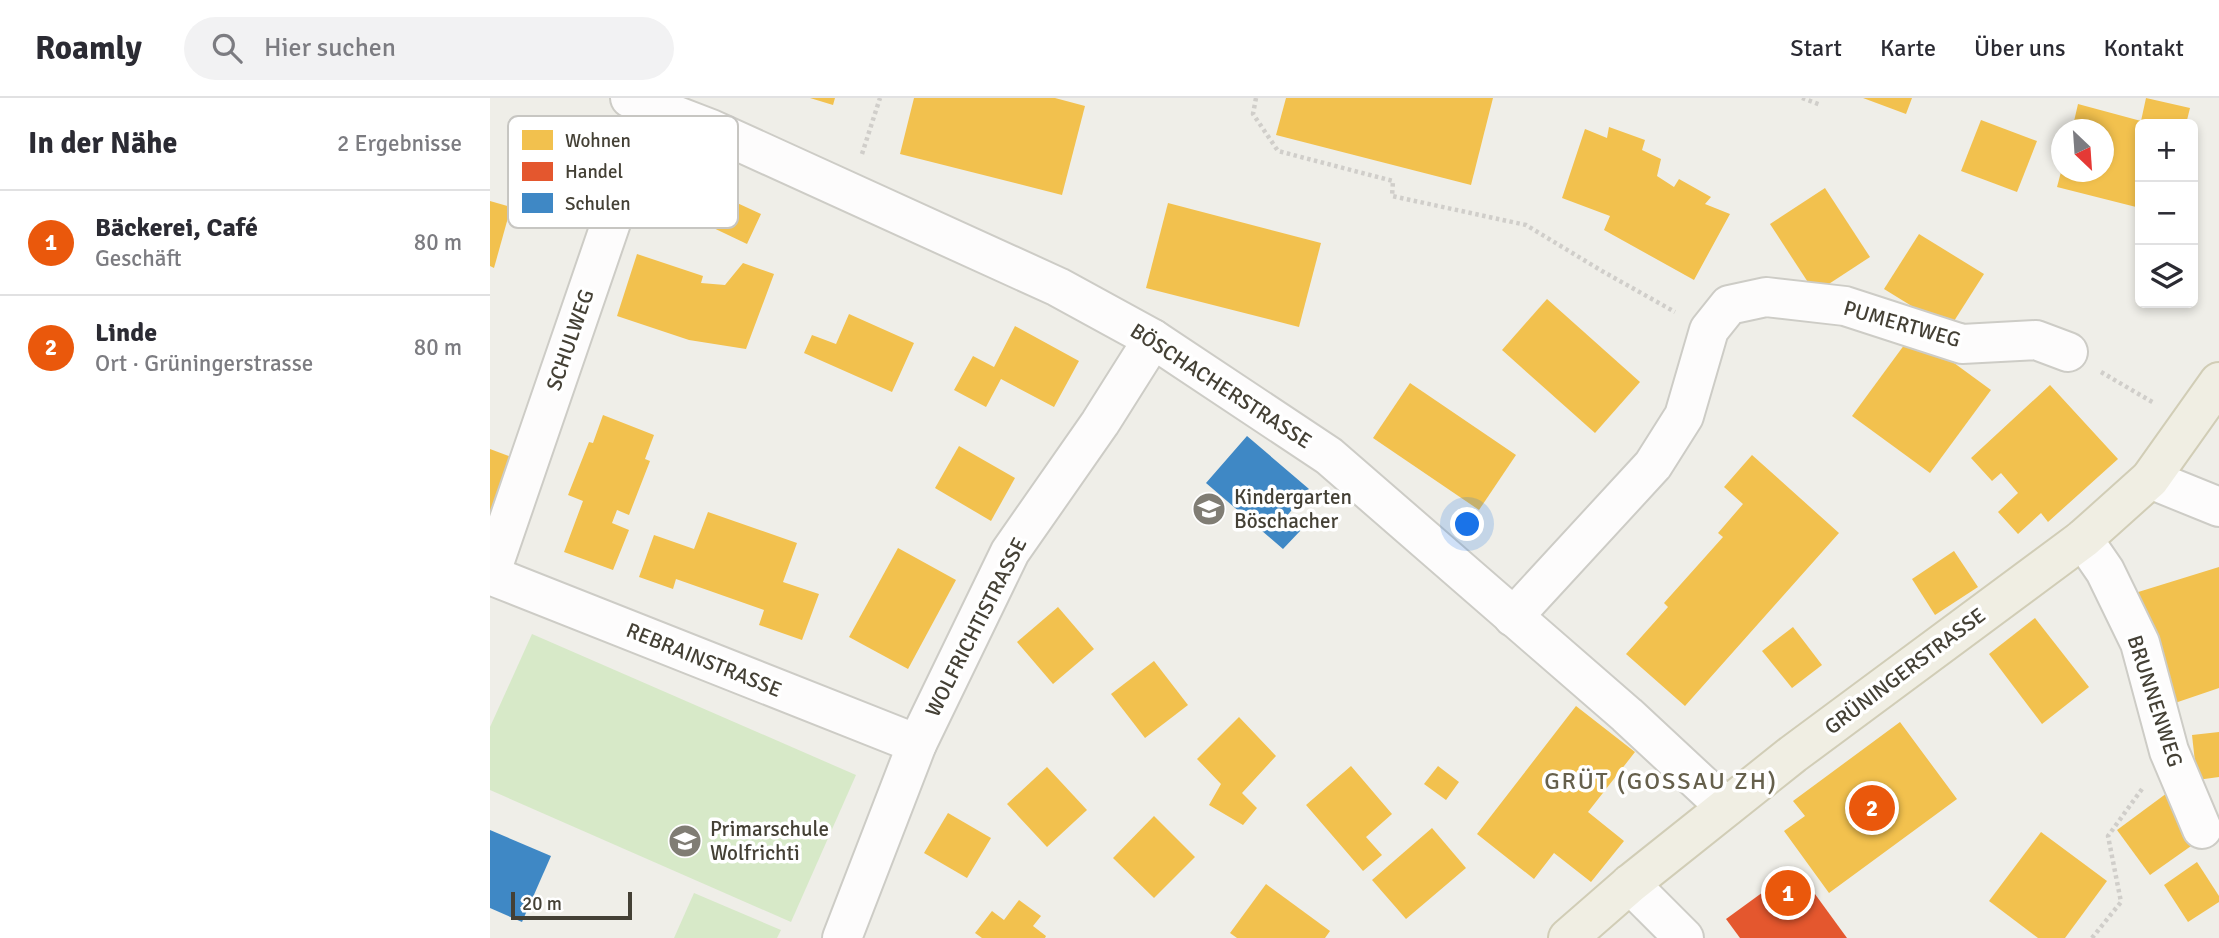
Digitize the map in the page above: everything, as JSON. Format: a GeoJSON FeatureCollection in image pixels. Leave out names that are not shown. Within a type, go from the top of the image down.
{"type":"FeatureCollection","features":[{"type":"Feature","properties":{"kind":"main road","name":"GRÜNINGERSTRASSE"},"geometry":{"type":"LineString","coordinates":[[1568,938],[1726,807],[1937,646],[2083,540],[2150,479],[2219,382]]}},
{"type":"Feature","properties":{"kind":"street","name":"BÖSCHACHERSTRASSE"},"geometry":{"type":"LineString","coordinates":[[641,102],[677,116]]}},
{"type":"Feature","properties":{"kind":"street","name":"BÖSCHACHERSTRASSE"},"geometry":{"type":"LineString","coordinates":[[738,141],[1058,286],[1153,339],[1329,456],[1627,715],[1726,807]]}},
{"type":"Feature","properties":{"kind":"street","name":"SCHULWEG"},"geometry":{"type":"LineString","coordinates":[[490,575],[601,228]]}},
{"type":"Feature","properties":{"kind":"street","name":"PUMERTWEG"},"geometry":{"type":"LineString","coordinates":[[1513,617],[1653,465],[1684,416],[1709,330],[1729,305],[1766,297],[1845,306],[1962,344],[2036,340],[2068,352]]}},
{"type":"Feature","properties":{"kind":"street","name":"WOLFRICHTISTRASSE"},"geometry":{"type":"LineString","coordinates":[[842,938],[917,744],[1010,552],[1100,423],[1153,339]]}},
{"type":"Feature","properties":{"kind":"street"},"geometry":{"type":"LineString","coordinates":[[2150,479],[2219,507]]}},
{"type":"Feature","properties":{"kind":"street","name":"BRUNNENWEG"},"geometry":{"type":"LineString","coordinates":[[2083,540],[2105,571],[2140,643],[2169,751],[2202,829]]}},
{"type":"Feature","properties":{"kind":"street","name":"REBRAINSTRASSE"},"geometry":{"type":"LineString","coordinates":[[490,575],[917,744]]}},
{"type":"Feature","properties":{"kind":"street"},"geometry":{"type":"LineString","coordinates":[[1630,884],[1684,938]]}},
{"type":"Feature","properties":{"kind":"path"},"geometry":{"type":"LineString","coordinates":[[850,192],[880,98]]}},
{"type":"Feature","properties":{"kind":"path"},"geometry":{"type":"LineString","coordinates":[[1256,98],[1253,114],[1278,152],[1393,181],[1392,196],[1526,225],[1709,330]]}},
{"type":"Feature","properties":{"kind":"path"},"geometry":{"type":"LineString","coordinates":[[1802,98],[1821,105]]}},
{"type":"Feature","properties":{"kind":"path"},"geometry":{"type":"LineString","coordinates":[[2068,352],[2189,424]]}},
{"type":"Feature","properties":{"kind":"path"},"geometry":{"type":"LineString","coordinates":[[2092,938],[2121,902],[2108,836],[2169,751]]}},
{"type":"Feature","properties":{"kind":"green space"},"geometry":{"type":"Polygon","coordinates":[[[532,634],[856,775],[791,922],[490,790],[490,727],[532,634]]]}},
{"type":"Feature","properties":{"kind":"green space"},"geometry":{"type":"Polygon","coordinates":[[[694,893],[781,930],[777,938],[674,938],[694,893]]]}},
{"type":"Feature","properties":{"kind":"building: Wohnen"},"geometry":{"type":"Polygon","coordinates":[[[810,98],[835,98],[833,105],[810,98]]]}},
{"type":"Feature","properties":{"kind":"building: Wohnen"},"geometry":{"type":"Polygon","coordinates":[[[914,98],[1055,98],[1085,106],[1062,195],[900,154],[914,98]]]}},
{"type":"Feature","properties":{"kind":"building: Wohnen"},"geometry":{"type":"Polygon","coordinates":[[[1286,98],[1493,98],[1471,185],[1276,135],[1286,98]]]}},
{"type":"Feature","properties":{"kind":"building: Wohnen"},"geometry":{"type":"Polygon","coordinates":[[[1863,98],[1912,98],[1906,114],[1863,98]]]}},
{"type":"Feature","properties":{"kind":"building: Wohnen"},"geometry":{"type":"Polygon","coordinates":[[[2146,98],[2190,108],[2187,119],[2141,119],[2146,98]]]}},
{"type":"Feature","properties":{"kind":"building: Wohnen"},"geometry":{"type":"Polygon","coordinates":[[[2078,104],[2135,119],[2135,207],[2057,187],[2058,182],[2114,182],[2114,119],[2075,119],[2078,104]]]}},
{"type":"Feature","properties":{"kind":"building: Wohnen"},"geometry":{"type":"Polygon","coordinates":[[[1981,120],[2037,141],[2017,192],[1961,171],[1981,120]]]}},
{"type":"Feature","properties":{"kind":"building: Wohnen"},"geometry":{"type":"Polygon","coordinates":[[[1609,127],[1645,140],[1642,150],[1661,159],[1657,176],[1674,187],[1679,179],[1711,197],[1705,204],[1730,214],[1694,280],[1604,230],[1610,216],[1562,198],[1585,129],[1607,138],[1609,127]]]}},
{"type":"Feature","properties":{"kind":"building: Wohnen"},"geometry":{"type":"Polygon","coordinates":[[[1825,188],[1870,257],[1815,293],[1770,224],[1825,188]]]}},
{"type":"Feature","properties":{"kind":"building: Wohnen"},"geometry":{"type":"Polygon","coordinates":[[[490,201],[508,206],[508,218],[494,268],[490,266],[490,201]]]}},
{"type":"Feature","properties":{"kind":"building: Wohnen"},"geometry":{"type":"Polygon","coordinates":[[[738,203],[761,214],[747,244],[713,228],[738,228],[738,203]]]}},
{"type":"Feature","properties":{"kind":"building: Wohnen"},"geometry":{"type":"Polygon","coordinates":[[[1168,203],[1321,243],[1299,327],[1146,288],[1168,203]]]}},
{"type":"Feature","properties":{"kind":"building: Wohnen"},"geometry":{"type":"Polygon","coordinates":[[[1919,234],[1984,274],[1949,329],[1884,289],[1919,234]]]}},
{"type":"Feature","properties":{"kind":"building: Wohnen"},"geometry":{"type":"Polygon","coordinates":[[[637,254],[703,276],[701,283],[725,285],[743,263],[774,274],[746,349],[689,340],[617,316],[637,254]]]}},
{"type":"Feature","properties":{"kind":"building: Wohnen"},"geometry":{"type":"Polygon","coordinates":[[[1547,299],[1640,382],[1595,433],[1502,350],[1547,299]]]}},
{"type":"Feature","properties":{"kind":"building: Wohnen"},"geometry":{"type":"Polygon","coordinates":[[[849,314],[914,343],[892,392],[804,353],[812,335],[836,344],[849,314]]]}},
{"type":"Feature","properties":{"kind":"building: Wohnen"},"geometry":{"type":"Polygon","coordinates":[[[1015,326],[1079,361],[1054,407],[1001,379],[986,407],[954,390],[973,356],[994,367],[1015,326]]]}},
{"type":"Feature","properties":{"kind":"building: Wohnen"},"geometry":{"type":"Polygon","coordinates":[[[1913,333],[1991,390],[1930,473],[1852,416],[1913,333]]]}},
{"type":"Feature","properties":{"kind":"building: Wohnen"},"geometry":{"type":"Polygon","coordinates":[[[1410,383],[1516,455],[1479,510],[1373,438],[1410,383]]]}},
{"type":"Feature","properties":{"kind":"building: Wohnen"},"geometry":{"type":"Polygon","coordinates":[[[2050,385],[2118,459],[2048,522],[2041,513],[2018,534],[1998,512],[2018,493],[2001,473],[1992,481],[1971,458],[2050,385]]]}},
{"type":"Feature","properties":{"kind":"building: Wohnen"},"geometry":{"type":"Polygon","coordinates":[[[603,415],[654,435],[645,459],[650,461],[629,515],[617,510],[612,523],[629,530],[613,570],[564,552],[583,501],[568,495],[603,415]]]}},
{"type":"Feature","properties":{"kind":"building: Wohnen"},"geometry":{"type":"Polygon","coordinates":[[[959,446],[1015,478],[991,521],[935,488],[959,446]]]}},
{"type":"Feature","properties":{"kind":"building: Wohnen"},"geometry":{"type":"Polygon","coordinates":[[[490,449],[511,457],[490,513],[490,449]]]}},
{"type":"Feature","properties":{"kind":"building: Wohnen"},"geometry":{"type":"Polygon","coordinates":[[[1752,455],[1839,533],[1685,706],[1626,654],[1668,607],[1664,603],[1723,537],[1718,533],[1743,504],[1724,487],[1752,455]]]}},
{"type":"Feature","properties":{"kind":"building: Wohnen"},"geometry":{"type":"Polygon","coordinates":[[[708,512],[797,543],[783,582],[819,594],[802,640],[759,625],[764,610],[676,579],[673,589],[639,577],[654,535],[694,549],[708,512]]]}},
{"type":"Feature","properties":{"kind":"building: Wohnen"},"geometry":{"type":"Polygon","coordinates":[[[898,548],[956,580],[908,669],[849,637],[898,548]]]}},
{"type":"Feature","properties":{"kind":"building: Wohnen"},"geometry":{"type":"Polygon","coordinates":[[[1954,551],[1978,587],[1935,615],[1912,579],[1954,551]]]}},
{"type":"Feature","properties":{"kind":"building: Wohnen"},"geometry":{"type":"Polygon","coordinates":[[[2219,567],[2219,688],[2172,704],[2135,593],[2219,567]]]}},
{"type":"Feature","properties":{"kind":"building: Wohnen"},"geometry":{"type":"Polygon","coordinates":[[[1058,607],[1094,649],[1053,684],[1017,642],[1058,607]]]}},
{"type":"Feature","properties":{"kind":"building: Wohnen"},"geometry":{"type":"Polygon","coordinates":[[[2035,618],[2089,687],[2042,724],[1989,654],[2035,618]]]}},
{"type":"Feature","properties":{"kind":"building: Wohnen"},"geometry":{"type":"Polygon","coordinates":[[[1793,627],[1822,665],[1792,688],[1762,651],[1793,627]]]}},
{"type":"Feature","properties":{"kind":"building: Wohnen"},"geometry":{"type":"Polygon","coordinates":[[[1154,661],[1188,705],[1145,738],[1111,694],[1154,661]]]}},
{"type":"Feature","properties":{"kind":"building: Wohnen"},"geometry":{"type":"Polygon","coordinates":[[[1576,706],[1635,752],[1588,812],[1624,841],[1591,882],[1554,853],[1534,879],[1477,834],[1576,706]]]}},
{"type":"Feature","properties":{"kind":"building: Wohnen"},"geometry":{"type":"Polygon","coordinates":[[[1239,717],[1276,756],[1242,793],[1257,808],[1243,825],[1209,805],[1221,784],[1197,759],[1239,717]]]}},
{"type":"Feature","properties":{"kind":"building: Wohnen"},"geometry":{"type":"Polygon","coordinates":[[[1900,722],[1957,799],[1829,893],[1784,831],[1805,816],[1793,801],[1900,722]]]}},
{"type":"Feature","properties":{"kind":"building: Wohnen"},"geometry":{"type":"Polygon","coordinates":[[[2219,732],[2219,777],[2197,780],[2192,735],[2219,732]]]}},
{"type":"Feature","properties":{"kind":"building: Wohnen"},"geometry":{"type":"Polygon","coordinates":[[[1351,766],[1392,814],[1366,837],[1382,855],[1363,871],[1306,805],[1351,766]]]}},
{"type":"Feature","properties":{"kind":"building: Wohnen"},"geometry":{"type":"Polygon","coordinates":[[[1438,766],[1459,782],[1446,800],[1424,784],[1438,766]]]}},
{"type":"Feature","properties":{"kind":"building: Wohnen"},"geometry":{"type":"Polygon","coordinates":[[[1047,767],[1087,810],[1047,847],[1007,804],[1047,767]]]}},
{"type":"Feature","properties":{"kind":"building: Wohnen"},"geometry":{"type":"Polygon","coordinates":[[[2167,793],[2201,839],[2150,875],[2117,830],[2167,793]]]}},
{"type":"Feature","properties":{"kind":"building: Wohnen"},"geometry":{"type":"Polygon","coordinates":[[[948,813],[991,838],[967,878],[924,853],[948,813]]]}},
{"type":"Feature","properties":{"kind":"building: Wohnen"},"geometry":{"type":"Polygon","coordinates":[[[1154,816],[1195,857],[1154,898],[1113,858],[1154,816]]]}},
{"type":"Feature","properties":{"kind":"building: Wohnen"},"geometry":{"type":"Polygon","coordinates":[[[1432,828],[1466,868],[1406,919],[1372,880],[1432,828]]]}},
{"type":"Feature","properties":{"kind":"building: Wohnen"},"geometry":{"type":"Polygon","coordinates":[[[2041,832],[2107,881],[2065,938],[2038,938],[1989,901],[2041,832]]]}},
{"type":"Feature","properties":{"kind":"building: Wohnen"},"geometry":{"type":"Polygon","coordinates":[[[2197,862],[2219,896],[2219,902],[2188,922],[2164,885],[2197,862]]]}},
{"type":"Feature","properties":{"kind":"building: Wohnen"},"geometry":{"type":"Polygon","coordinates":[[[1266,884],[1330,931],[1325,938],[1237,938],[1230,933],[1266,884]]]}},
{"type":"Feature","properties":{"kind":"building: Wohnen"},"geometry":{"type":"Polygon","coordinates":[[[1019,900],[1041,916],[1033,926],[1046,936],[1045,938],[982,938],[975,933],[992,911],[1004,920],[1019,900]]]}},
{"type":"Feature","properties":{"kind":"building: Handel"},"geometry":{"type":"Polygon","coordinates":[[[1796,868],[1847,938],[1740,938],[1726,919],[1796,868]]]}},
{"type":"Feature","properties":{"kind":"building: Schulen"},"geometry":{"type":"Polygon","coordinates":[[[1247,436],[1309,489],[1286,517],[1301,530],[1283,549],[1206,483],[1247,436]]]}},
{"type":"Feature","properties":{"kind":"building: Schulen"},"geometry":{"type":"Polygon","coordinates":[[[490,830],[551,856],[522,922],[490,908],[490,830]]]}},
{"type":"Feature","properties":{"kind":"place","name":"Kindergarten Böschacher"},"geometry":{"type":"Point","coordinates":[1209,509]}},
{"type":"Feature","properties":{"kind":"place","name":"Linde"},"geometry":{"type":"Point","coordinates":[1872,808]}},
{"type":"Feature","properties":{"kind":"place","name":"Primarschule Wolfrichti"},"geometry":{"type":"Point","coordinates":[685,841]}},
{"type":"Feature","properties":{"kind":"place","name":"Bäckerei, Café"},"geometry":{"type":"Point","coordinates":[1788,893]}},
{"type":"Feature","properties":{"kind":"district","name":"GRÜT (GOSSAU ZH)"},"geometry":{"type":"Point","coordinates":[1661,781]}}]}
